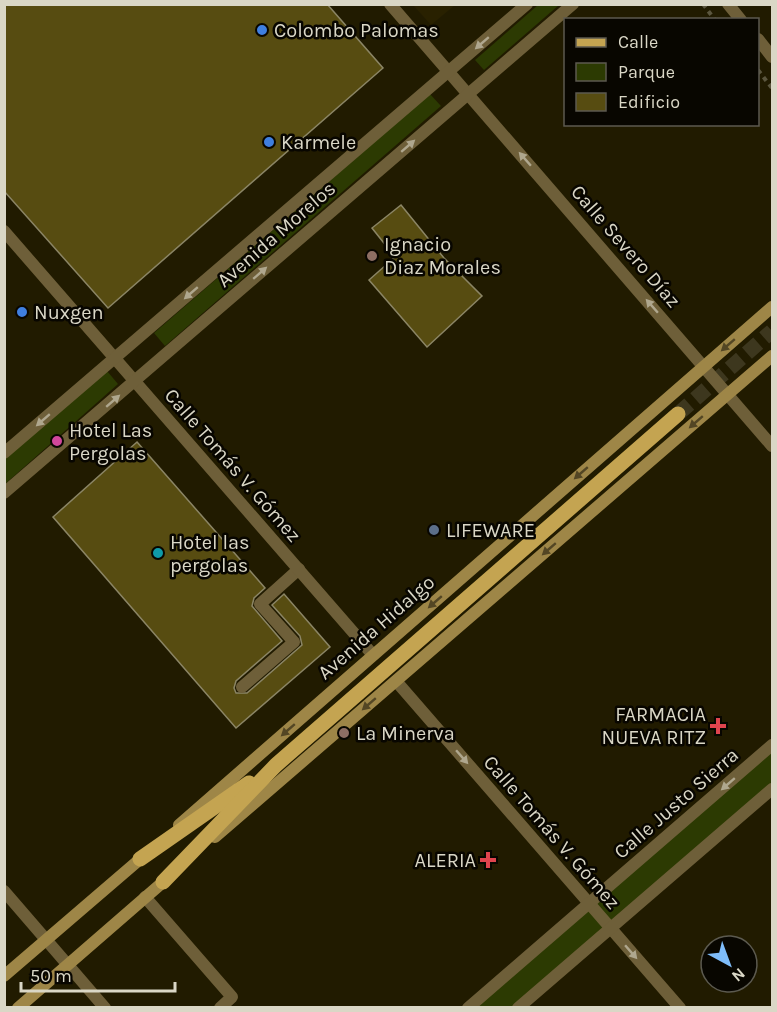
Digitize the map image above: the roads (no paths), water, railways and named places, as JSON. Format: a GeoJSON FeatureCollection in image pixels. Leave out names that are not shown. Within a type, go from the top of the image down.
{"type":"FeatureCollection","features":[{"type":"Feature","properties":{"kind":"main road","name":"Avenida Hidalgo"},"geometry":{"type":"LineString","coordinates":[[4,976],[772,307]]}},
{"type":"Feature","properties":{"kind":"main road"},"geometry":{"type":"LineString","coordinates":[[18,1008],[772,356]]}},
{"type":"Feature","properties":{"kind":"main road"},"geometry":{"type":"LineString","coordinates":[[163,882],[276,765],[678,414]]}},
{"type":"Feature","properties":{"kind":"main road"},"geometry":{"type":"LineString","coordinates":[[140,859],[276,765]]}},
{"type":"Feature","properties":{"kind":"street","name":"Calle Severo Díaz"},"geometry":{"type":"LineString","coordinates":[[390,4],[772,446]]}},
{"type":"Feature","properties":{"kind":"street","name":"Avenida Morelos"},"geometry":{"type":"LineString","coordinates":[[4,453],[526,4]]}},
{"type":"Feature","properties":{"kind":"street","name":"Avenida Morelos"},"geometry":{"type":"LineString","coordinates":[[4,494],[573,4]]}},
{"type":"Feature","properties":{"kind":"street"},"geometry":{"type":"LineString","coordinates":[[728,4],[739,18]]}},
{"type":"Feature","properties":{"kind":"street"},"geometry":{"type":"LineString","coordinates":[[759,40],[772,57]]}},
{"type":"Feature","properties":{"kind":"street","name":"Calle Tomás V. Gómez"},"geometry":{"type":"LineString","coordinates":[[4,231],[373,655]]}},
{"type":"Feature","properties":{"kind":"street"},"geometry":{"type":"LineString","coordinates":[[243,687],[294,642],[260,604],[299,569]]}},
{"type":"Feature","properties":{"kind":"street","name":"Calle Tomás V. Gómez"},"geometry":{"type":"LineString","coordinates":[[396,681],[680,1008]]}},
{"type":"Feature","properties":{"kind":"street","name":"Calle Justo Sierra"},"geometry":{"type":"LineString","coordinates":[[468,1008],[772,746]]}},
{"type":"Feature","properties":{"kind":"street"},"geometry":{"type":"LineString","coordinates":[[518,1008],[772,789]]}},
{"type":"Feature","properties":{"kind":"street"},"geometry":{"type":"LineString","coordinates":[[4,891],[105,1008]]}},
{"type":"Feature","properties":{"kind":"street"},"geometry":{"type":"LineString","coordinates":[[145,897],[232,997],[220,1008]]}},
{"type":"Feature","properties":{"kind":"tunnel"},"geometry":{"type":"LineString","coordinates":[[678,414],[772,331]]}},
{"type":"Feature","properties":{"kind":"place","name":"Colombo Palomas"},"geometry":{"type":"Point","coordinates":[262,30]}},
{"type":"Feature","properties":{"kind":"place","name":"Karmele"},"geometry":{"type":"Point","coordinates":[269,142]}},
{"type":"Feature","properties":{"kind":"place","name":"Ignacio Diaz Morales"},"geometry":{"type":"Point","coordinates":[372,256]}},
{"type":"Feature","properties":{"kind":"place","name":"Nuxgen"},"geometry":{"type":"Point","coordinates":[22,312]}},
{"type":"Feature","properties":{"kind":"place","name":"Hotel Las Pergolas"},"geometry":{"type":"Point","coordinates":[57,441]}},
{"type":"Feature","properties":{"kind":"place","name":"LIFEWARE"},"geometry":{"type":"Point","coordinates":[434,530]}},
{"type":"Feature","properties":{"kind":"place","name":"Hotel las pergolas"},"geometry":{"type":"Point","coordinates":[158,553]}},
{"type":"Feature","properties":{"kind":"place","name":"FARMACIA NUEVA RITZ"},"geometry":{"type":"Point","coordinates":[718,726]}},
{"type":"Feature","properties":{"kind":"place","name":"La Minerva"},"geometry":{"type":"Point","coordinates":[344,733]}},
{"type":"Feature","properties":{"kind":"place","name":"ALERIA"},"geometry":{"type":"Point","coordinates":[488,860]}}]}
